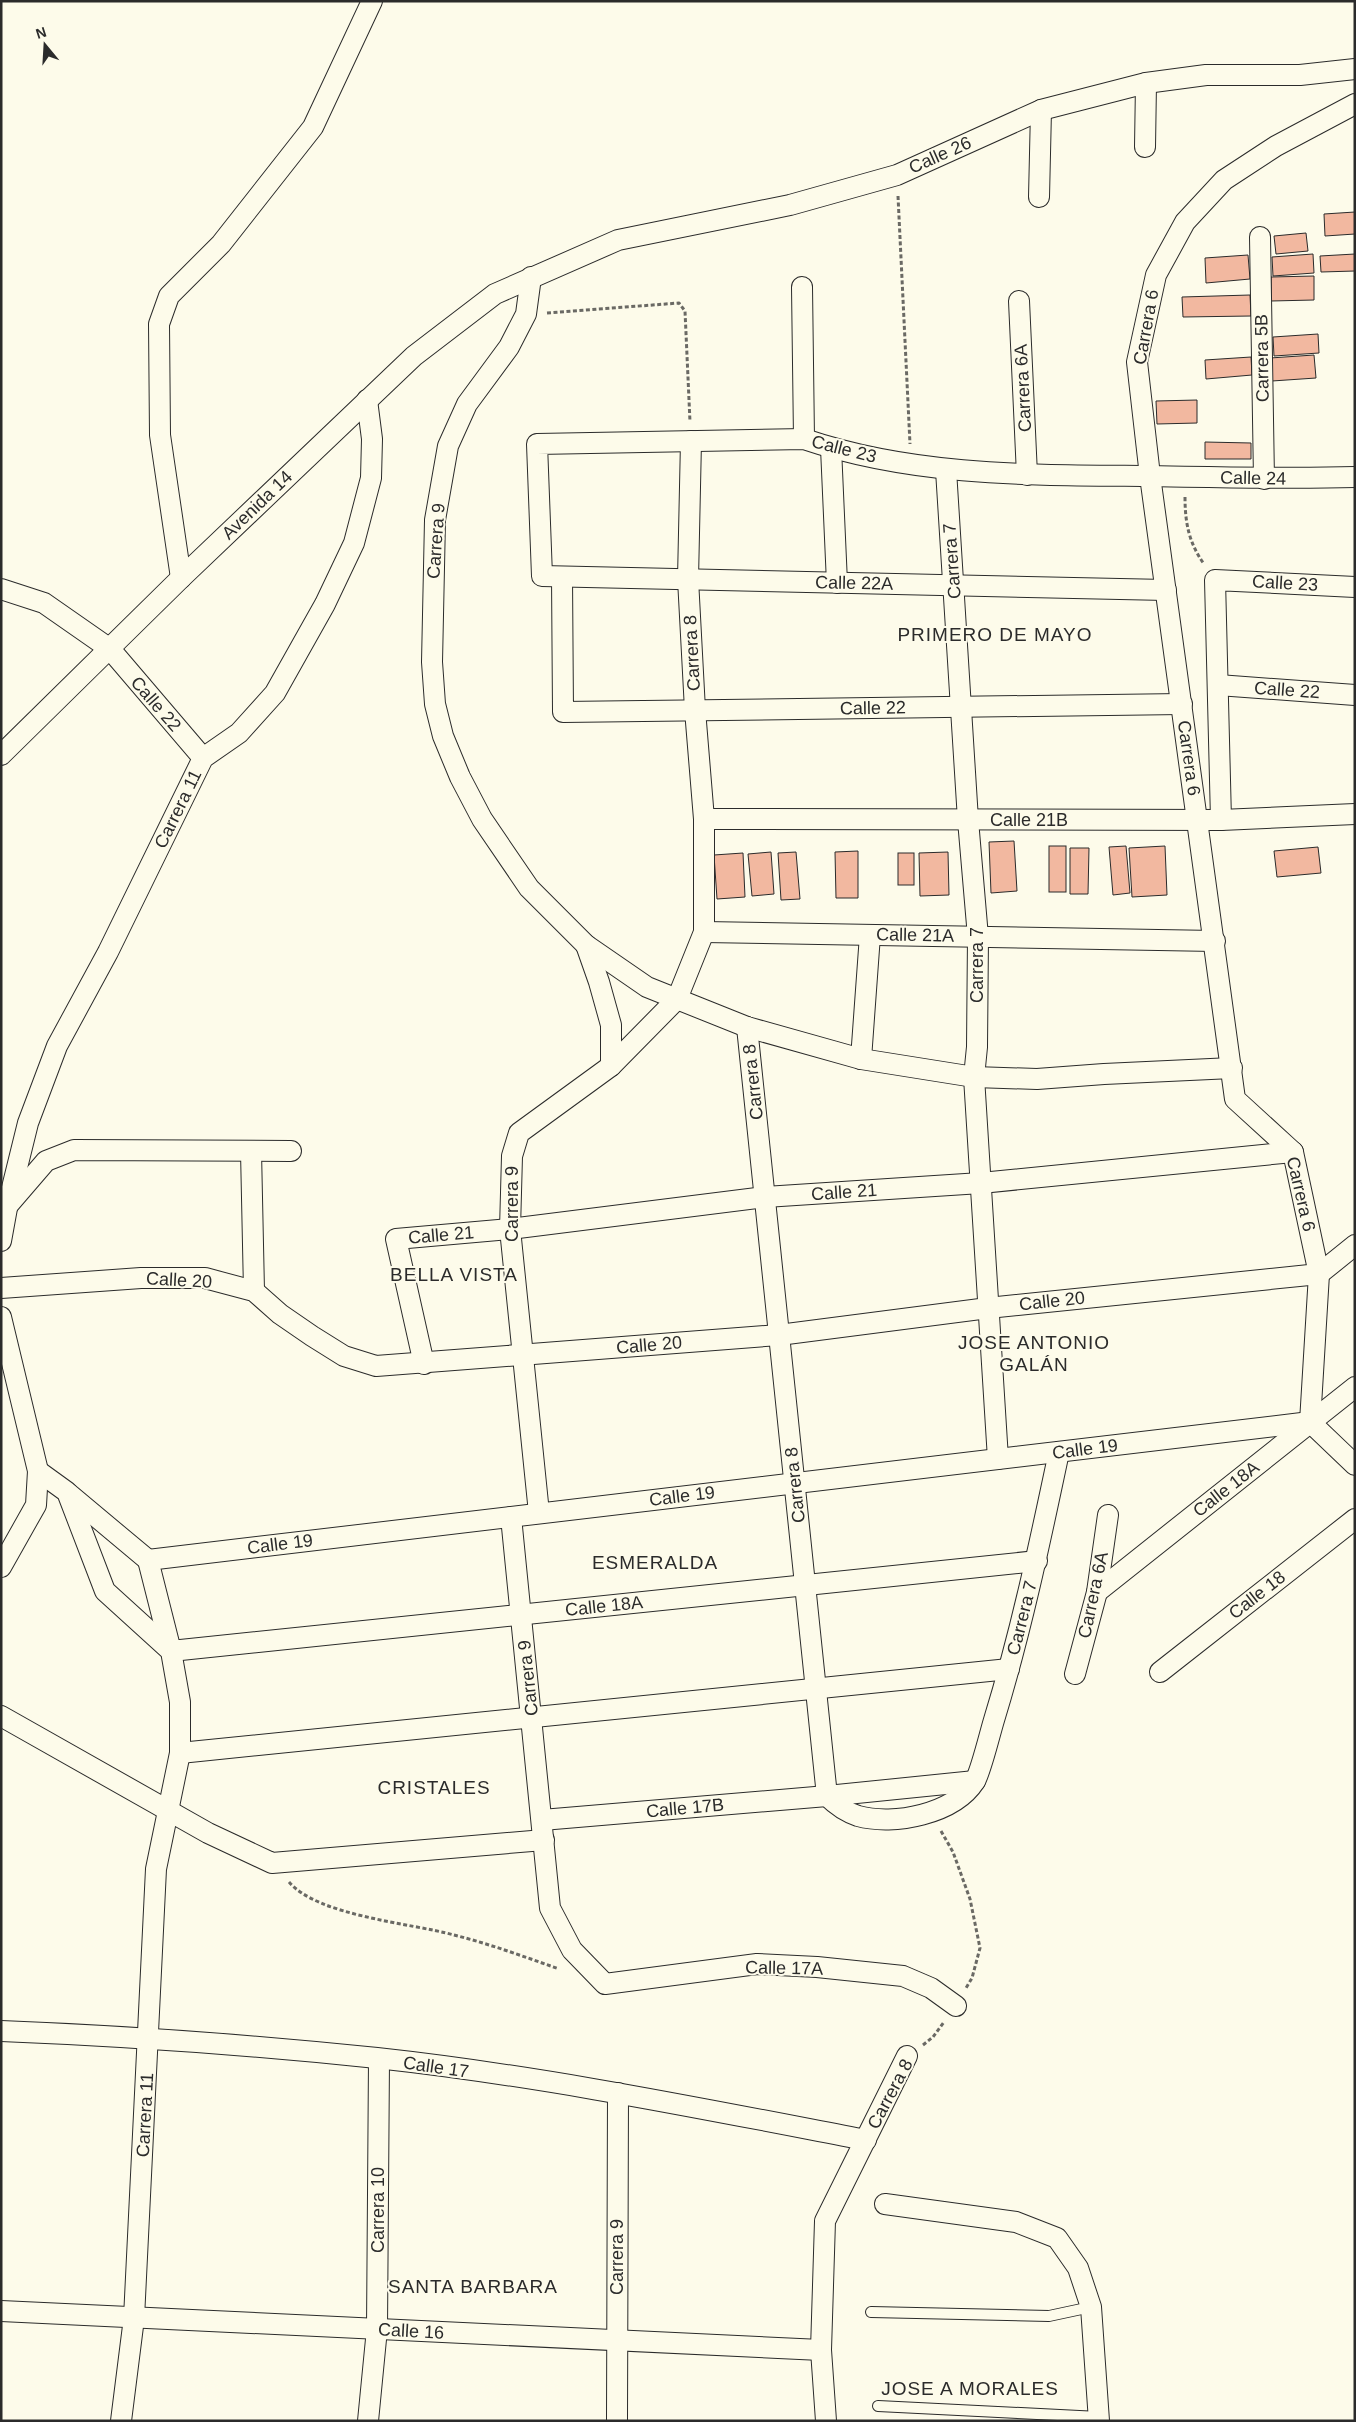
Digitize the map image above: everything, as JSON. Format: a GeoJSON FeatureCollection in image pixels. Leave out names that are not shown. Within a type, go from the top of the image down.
{"type":"FeatureCollection","features":[{"type":"Feature","properties":{"kind":"street"},"geometry":{"type":"LineString","coordinates":[[181,578],[160,435],[159,324],[169,296],[221,244],[313,127],[372,1]]}},
{"type":"Feature","properties":{"kind":"street","name":"Calle 26"},"geometry":{"type":"LineString","coordinates":[[531,277],[618,240],[790,205],[897,175],[1041,110],[1146,83],[1206,75],[1300,75],[1355,69]]}},
{"type":"Feature","properties":{"kind":"street"},"geometry":{"type":"LineString","coordinates":[[1145,147],[1146,83]]}},
{"type":"Feature","properties":{"kind":"street","name":"Carrera 6"},"geometry":{"type":"LineString","coordinates":[[1310,1422],[1319,1274],[1293,1152],[1236,1098],[1150,476],[1137,362],[1156,275],[1185,222],[1224,180],[1276,146],[1355,104]]}},
{"type":"Feature","properties":{"kind":"street"},"geometry":{"type":"LineString","coordinates":[[1039,197],[1041,110]]}},
{"type":"Feature","properties":{"kind":"street","name":"Carrera 5B"},"geometry":{"type":"LineString","coordinates":[[1260,237],[1264,479]]}},
{"type":"Feature","properties":{"kind":"street","name":"Avenida 14"},"geometry":{"type":"LineString","coordinates":[[1,755],[110,650],[181,578],[414,356],[487,299],[531,277]]}},
{"type":"Feature","properties":{"kind":"street","name":"Carrera 9"},"geometry":{"type":"LineString","coordinates":[[531,277],[526,314],[509,347],[466,404],[448,446],[435,520],[432,652],[435,704],[443,736],[460,777],[482,819],[529,888],[586,945],[647,987],[678,1000],[611,1066],[519,1133],[512,1156],[510,1229],[539,1513]]}},
{"type":"Feature","properties":{"kind":"street"},"geometry":{"type":"LineString","coordinates":[[802,287],[804,439]]}},
{"type":"Feature","properties":{"kind":"street","name":"Carrera 6A"},"geometry":{"type":"LineString","coordinates":[[1019,300],[1027,475]]}},
{"type":"Feature","properties":{"kind":"street","name":"Carrera 11"},"geometry":{"type":"LineString","coordinates":[[1,1241],[6,1208],[28,1123],[57,1046],[108,952],[203,758],[239,732],[275,693],[325,604],[354,543],[371,478],[372,439],[367,400]]}},
{"type":"Feature","properties":{"kind":"street","name":"Calle 23"},"geometry":{"type":"LineString","coordinates":[[542,576],[537,444],[804,439],[831,448],[946,470],[1027,475],[1150,476]]}},
{"type":"Feature","properties":{"kind":"street","name":"Carrera 8"},"geometry":{"type":"LineString","coordinates":[[678,1000],[704,932],[704,819],[695,710],[688,580],[691,441]]}},
{"type":"Feature","properties":{"kind":"street"},"geometry":{"type":"LineString","coordinates":[[831,448],[837,583]]}},
{"type":"Feature","properties":{"kind":"street","name":"Carrera 7"},"geometry":{"type":"LineString","coordinates":[[946,470],[968,820],[978,936],[977,1047],[974,1077],[998,1459]]}},
{"type":"Feature","properties":{"kind":"street","name":"Calle 24"},"geometry":{"type":"LineString","coordinates":[[1150,476],[1264,479],[1355,478]]}},
{"type":"Feature","properties":{"kind":"street","name":"Calle 22A"},"geometry":{"type":"LineString","coordinates":[[542,576],[1166,590]]}},
{"type":"Feature","properties":{"kind":"street","name":"Calle 22"},"geometry":{"type":"LineString","coordinates":[[562,577],[563,712],[1182,704]]}},
{"type":"Feature","properties":{"kind":"street"},"geometry":{"type":"LineString","coordinates":[[1215,580],[1221,820]]}},
{"type":"Feature","properties":{"kind":"street","name":"Calle 23"},"geometry":{"type":"LineString","coordinates":[[1215,580],[1355,587]]}},
{"type":"Feature","properties":{"kind":"street","name":"Calle 22"},"geometry":{"type":"LineString","coordinates":[[1,589],[44,602],[110,650],[203,758]]}},
{"type":"Feature","properties":{"kind":"street","name":"Calle 22"},"geometry":{"type":"LineString","coordinates":[[1218,685],[1355,695]]}},
{"type":"Feature","properties":{"kind":"street","name":"Calle 21B"},"geometry":{"type":"LineString","coordinates":[[704,819],[1221,820],[1355,814]]}},
{"type":"Feature","properties":{"kind":"street","name":"Calle 21A"},"geometry":{"type":"LineString","coordinates":[[704,932],[1215,941]]}},
{"type":"Feature","properties":{"kind":"street"},"geometry":{"type":"LineString","coordinates":[[861,1058],[870,935]]}},
{"type":"Feature","properties":{"kind":"street"},"geometry":{"type":"LineString","coordinates":[[586,945],[611,1025],[611,1066]]}},
{"type":"Feature","properties":{"kind":"street"},"geometry":{"type":"LineString","coordinates":[[678,1000],[747,1026],[861,1058],[974,1077],[1038,1079],[1232,1068]]}},
{"type":"Feature","properties":{"kind":"street","name":"Carrera 8"},"geometry":{"type":"LineString","coordinates":[[747,1026],[827,1796]]}},
{"type":"Feature","properties":{"kind":"street"},"geometry":{"type":"LineString","coordinates":[[6,1208],[46,1161],[74,1150],[291,1151]]}},
{"type":"Feature","properties":{"kind":"street"},"geometry":{"type":"LineString","coordinates":[[251,1152],[254,1291]]}},
{"type":"Feature","properties":{"kind":"street","name":"Calle 21"},"geometry":{"type":"LineString","coordinates":[[424,1364],[396,1239],[510,1229],[765,1197],[980,1183],[1293,1152]]}},
{"type":"Feature","properties":{"kind":"street"},"geometry":{"type":"LineString","coordinates":[[1319,1274],[1355,1245]]}},
{"type":"Feature","properties":{"kind":"street","name":"Calle 20"},"geometry":{"type":"LineString","coordinates":[[1,1288],[141,1278],[205,1278],[254,1291],[280,1314],[344,1356],[376,1366],[424,1364],[779,1335],[988,1308],[1319,1274]]}},
{"type":"Feature","properties":{"kind":"street"},"geometry":{"type":"LineString","coordinates":[[1,1317],[38,1471],[36,1505],[1,1567]]}},
{"type":"Feature","properties":{"kind":"street","name":"Calle 18A"},"geometry":{"type":"LineString","coordinates":[[1097,1592],[1355,1387]]}},
{"type":"Feature","properties":{"kind":"street"},"geometry":{"type":"LineString","coordinates":[[1310,1422],[1355,1465]]}},
{"type":"Feature","properties":{"kind":"street","name":"Calle 19"},"geometry":{"type":"LineString","coordinates":[[148,1560],[1310,1422]]}},
{"type":"Feature","properties":{"kind":"street","name":"Carrera 7"},"geometry":{"type":"LineString","coordinates":[[975,1781],[1009,1669],[1036,1561],[1059,1452]]}},
{"type":"Feature","properties":{"kind":"street"},"geometry":{"type":"LineString","coordinates":[[38,1471],[67,1492],[148,1560],[171,1651]]}},
{"type":"Feature","properties":{"kind":"street"},"geometry":{"type":"LineString","coordinates":[[67,1492],[104,1591],[171,1651]]}},
{"type":"Feature","properties":{"kind":"street","name":"Carrera 6A"},"geometry":{"type":"LineString","coordinates":[[1075,1674],[1097,1592],[1108,1515]]}},
{"type":"Feature","properties":{"kind":"street","name":"Carrera 9"},"geometry":{"type":"LineString","coordinates":[[511,1517],[550,1908],[572,1950],[605,1984]]}},
{"type":"Feature","properties":{"kind":"street","name":"Calle 18"},"geometry":{"type":"LineString","coordinates":[[1160,1672],[1355,1519]]}},
{"type":"Feature","properties":{"kind":"street","name":"Calle 18A"},"geometry":{"type":"LineString","coordinates":[[171,1651],[1036,1561]]}},
{"type":"Feature","properties":{"kind":"street","name":"Carrera 11"},"geometry":{"type":"LineString","coordinates":[[121,2421],[134,2318],[156,1869],[170,1810],[180,1754],[180,1702],[171,1651]]}},
{"type":"Feature","properties":{"kind":"street"},"geometry":{"type":"LineString","coordinates":[[180,1754],[1009,1669]]}},
{"type":"Feature","properties":{"kind":"street"},"geometry":{"type":"LineString","coordinates":[[1,1716],[208,1833],[272,1863],[544,1840]]}},
{"type":"Feature","properties":{"kind":"street"},"geometry":{"type":"LineString","coordinates":[[827,1796],[975,1781]]}},
{"type":"Feature","properties":{"kind":"street"},"geometry":{"type":"LineString","coordinates":[[827,1796],[840,1808],[859,1816],[892,1821],[930,1813],[955,1800],[975,1781]]}},
{"type":"Feature","properties":{"kind":"street","name":"Calle 17B"},"geometry":{"type":"LineString","coordinates":[[542,1820],[827,1796]]}},
{"type":"Feature","properties":{"kind":"street","name":"Calle 17A"},"geometry":{"type":"LineString","coordinates":[[605,1984],[757,1964],[817,1967],[903,1976],[931,1988],[956,2006]]}},
{"type":"Feature","properties":{"kind":"street","name":"Calle 17"},"geometry":{"type":"LineString","coordinates":[[1,2030],[149,2037],[379,2059],[618,2093],[866,2140]]}},
{"type":"Feature","properties":{"kind":"street","name":"Carrera 8"},"geometry":{"type":"LineString","coordinates":[[826,2421],[821,2350],[825,2221],[908,2056]]}},
{"type":"Feature","properties":{"kind":"street","name":"Carrera 10"},"geometry":{"type":"LineString","coordinates":[[368,2421],[377,2329],[379,2059]]}},
{"type":"Feature","properties":{"kind":"street","name":"Carrera 9"},"geometry":{"type":"LineString","coordinates":[[617,2421],[618,2093]]}},
{"type":"Feature","properties":{"kind":"street"},"geometry":{"type":"LineString","coordinates":[[885,2204],[1016,2222],[1056,2238],[1078,2268],[1091,2306],[1100,2419]]}},
{"type":"Feature","properties":{"kind":"street","name":"Calle 16"},"geometry":{"type":"LineString","coordinates":[[1,2311],[821,2350]]}},
{"type":"Feature","properties":{"kind":"lane"},"geometry":{"type":"LineString","coordinates":[[871,2312],[1049,2316],[1091,2306]]}},
{"type":"Feature","properties":{"kind":"lane"},"geometry":{"type":"LineString","coordinates":[[878,2406],[1100,2419]]}},
{"type":"Feature","properties":{"kind":"path"},"geometry":{"type":"LineString","coordinates":[[897,175],[912,465]]}},
{"type":"Feature","properties":{"kind":"path"},"geometry":{"type":"LineString","coordinates":[[526,314],[679,302],[685,311],[691,441]]}},
{"type":"Feature","properties":{"kind":"path"},"geometry":{"type":"LineString","coordinates":[[1185,477],[1185,520],[1194,550],[1215,580]]}},
{"type":"Feature","properties":{"kind":"path","name":"Carrera 8"},"geometry":{"type":"LineString","coordinates":[[908,2056],[932,2037],[956,2006],[972,1978],[980,1948],[970,1899],[954,1852],[930,1813]]}},
{"type":"Feature","properties":{"kind":"path"},"geometry":{"type":"LineString","coordinates":[[272,1863],[296,1890],[328,1907],[455,1935],[568,1972]]}},
{"type":"Feature","properties":{"kind":"building"},"geometry":{"type":"Polygon","coordinates":[[[1355,212],[1355,234],[1325,236],[1324,214],[1355,212]]]}},
{"type":"Feature","properties":{"kind":"building"},"geometry":{"type":"Polygon","coordinates":[[[1306,233],[1308,251],[1276,254],[1274,236],[1306,233]]]}},
{"type":"Feature","properties":{"kind":"building"},"geometry":{"type":"Polygon","coordinates":[[[1313,254],[1314,273],[1273,276],[1272,257],[1313,254]]]}},
{"type":"Feature","properties":{"kind":"building"},"geometry":{"type":"Polygon","coordinates":[[[1355,254],[1355,271],[1321,272],[1320,256],[1355,254]]]}},
{"type":"Feature","properties":{"kind":"building"},"geometry":{"type":"Polygon","coordinates":[[[1248,255],[1250,279],[1206,283],[1205,258],[1248,255]]]}},
{"type":"Feature","properties":{"kind":"building"},"geometry":{"type":"Polygon","coordinates":[[[1314,276],[1314,300],[1271,301],[1271,277],[1314,276]]]}},
{"type":"Feature","properties":{"kind":"building"},"geometry":{"type":"Polygon","coordinates":[[[1250,295],[1251,316],[1183,317],[1182,297],[1250,295]]]}},
{"type":"Feature","properties":{"kind":"building"},"geometry":{"type":"Polygon","coordinates":[[[1318,334],[1319,353],[1274,356],[1273,337],[1318,334]]]}},
{"type":"Feature","properties":{"kind":"building"},"geometry":{"type":"Polygon","coordinates":[[[1314,355],[1316,378],[1272,381],[1270,358],[1314,355]]]}},
{"type":"Feature","properties":{"kind":"building"},"geometry":{"type":"Polygon","coordinates":[[[1251,357],[1252,375],[1206,379],[1205,360],[1251,357]]]}},
{"type":"Feature","properties":{"kind":"building"},"geometry":{"type":"Polygon","coordinates":[[[1197,400],[1197,423],[1157,424],[1156,401],[1197,400]]]}},
{"type":"Feature","properties":{"kind":"building"},"geometry":{"type":"Polygon","coordinates":[[[1205,442],[1251,443],[1251,459],[1205,459],[1205,442]]]}},
{"type":"Feature","properties":{"kind":"building"},"geometry":{"type":"Polygon","coordinates":[[[1014,841],[1017,891],[991,893],[989,842],[1014,841]]]}},
{"type":"Feature","properties":{"kind":"building"},"geometry":{"type":"Polygon","coordinates":[[[1049,846],[1066,846],[1066,892],[1049,892],[1049,846]]]}},
{"type":"Feature","properties":{"kind":"building"},"geometry":{"type":"Polygon","coordinates":[[[1126,846],[1130,893],[1113,895],[1109,847],[1126,846]]]}},
{"type":"Feature","properties":{"kind":"building"},"geometry":{"type":"Polygon","coordinates":[[[1165,846],[1167,895],[1132,897],[1129,848],[1165,846]]]}},
{"type":"Feature","properties":{"kind":"building"},"geometry":{"type":"Polygon","coordinates":[[[1318,847],[1321,873],[1277,877],[1274,851],[1318,847]]]}},
{"type":"Feature","properties":{"kind":"building"},"geometry":{"type":"Polygon","coordinates":[[[1070,848],[1089,848],[1088,894],[1070,894],[1070,848]]]}},
{"type":"Feature","properties":{"kind":"building"},"geometry":{"type":"Polygon","coordinates":[[[858,851],[858,898],[836,898],[835,852],[858,851]]]}},
{"type":"Feature","properties":{"kind":"building"},"geometry":{"type":"Polygon","coordinates":[[[771,852],[774,894],[752,896],[748,854],[771,852]]]}},
{"type":"Feature","properties":{"kind":"building"},"geometry":{"type":"Polygon","coordinates":[[[796,852],[800,899],[781,900],[778,853],[796,852]]]}},
{"type":"Feature","properties":{"kind":"building"},"geometry":{"type":"Polygon","coordinates":[[[948,852],[949,895],[920,896],[919,853],[948,852]]]}},
{"type":"Feature","properties":{"kind":"building"},"geometry":{"type":"Polygon","coordinates":[[[743,853],[745,897],[717,899],[714,855],[743,853]]]}},
{"type":"Feature","properties":{"kind":"building"},"geometry":{"type":"Polygon","coordinates":[[[898,853],[914,853],[914,885],[898,885],[898,853]]]}},
{"type":"Feature","properties":{"kind":"district","name":"PRIMERO DE MAYO"},"geometry":{"type":"Point","coordinates":[995,634]}},
{"type":"Feature","properties":{"kind":"district","name":"BELLA VISTA"},"geometry":{"type":"Point","coordinates":[454,1274]}},
{"type":"Feature","properties":{"kind":"district","name":"JOSE ANTONIO GALÁN"},"geometry":{"type":"Point","coordinates":[1034,1353]}},
{"type":"Feature","properties":{"kind":"district","name":"ESMERALDA"},"geometry":{"type":"Point","coordinates":[655,1562]}},
{"type":"Feature","properties":{"kind":"district","name":"CRISTALES"},"geometry":{"type":"Point","coordinates":[434,1787]}},
{"type":"Feature","properties":{"kind":"district","name":"SANTA BARBARA"},"geometry":{"type":"Point","coordinates":[473,2286]}},
{"type":"Feature","properties":{"kind":"district","name":"JOSE A MORALES"},"geometry":{"type":"Point","coordinates":[970,2388]}}]}
